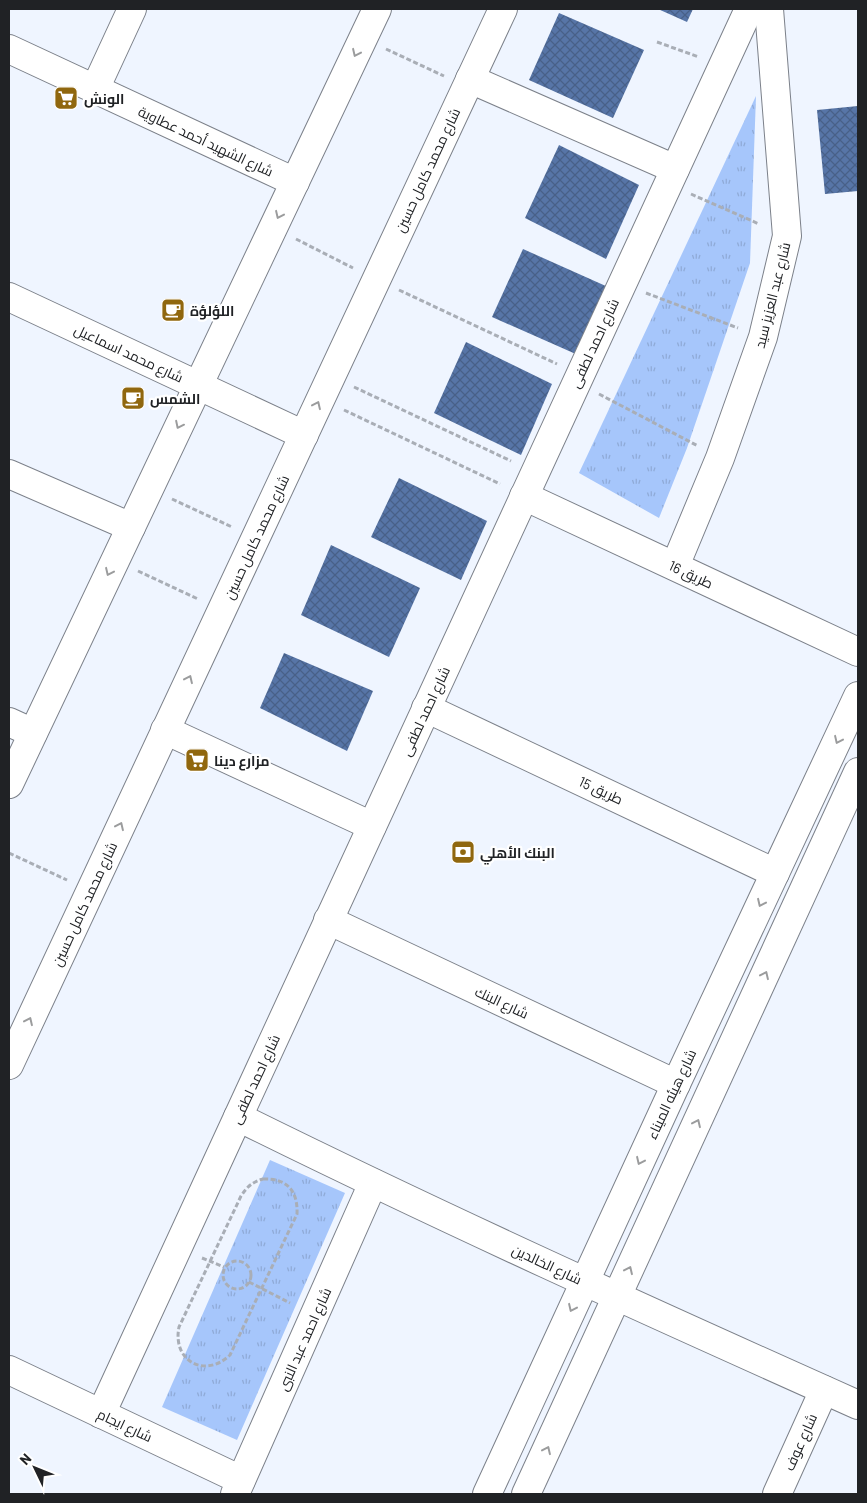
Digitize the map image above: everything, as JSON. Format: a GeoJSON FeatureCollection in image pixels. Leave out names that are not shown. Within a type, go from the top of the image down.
{"type":"FeatureCollection","features":[{"type":"Feature","properties":{"kind":"street"},"geometry":{"type":"LineString","coordinates":[[94,89],[132,9]]}},
{"type":"Feature","properties":{"kind":"street"},"geometry":{"type":"LineString","coordinates":[[9,784],[21,728],[115,560],[377,9]]}},
{"type":"Feature","properties":{"kind":"street","name":"شارع محمد كامل حسين"},"geometry":{"type":"LineString","coordinates":[[9,1066],[503,9]]}},
{"type":"Feature","properties":{"kind":"street","name":"شارع احمد لطفى"},"geometry":{"type":"LineString","coordinates":[[101,1414],[749,9]]}},
{"type":"Feature","properties":{"kind":"street","name":"شارع عبد العزيز سيد"},"geometry":{"type":"LineString","coordinates":[[676,566],[720,458],[763,337],[787,236],[769,9]]}},
{"type":"Feature","properties":{"kind":"street","name":"شارع الشهيد أحمد عطاوية"},"geometry":{"type":"LineString","coordinates":[[9,49],[295,182]]}},
{"type":"Feature","properties":{"kind":"street"},"geometry":{"type":"LineString","coordinates":[[468,83],[671,177]]}},
{"type":"Feature","properties":{"kind":"street","name":"شارع محمد اسماعيل"},"geometry":{"type":"LineString","coordinates":[[9,297],[304,435]]}},
{"type":"Feature","properties":{"kind":"street"},"geometry":{"type":"LineString","coordinates":[[9,474],[131,527]]}},
{"type":"Feature","properties":{"kind":"street","name":"طريق 16"},"geometry":{"type":"LineString","coordinates":[[530,484],[676,566],[858,652]]}},
{"type":"Feature","properties":{"kind":"street","name":"شارع هيئه الميناء"},"geometry":{"type":"LineString","coordinates":[[487,1494],[584,1281],[858,696]]}},
{"type":"Feature","properties":{"kind":"street","name":"طريق 15"},"geometry":{"type":"LineString","coordinates":[[426,708],[775,872]]}},
{"type":"Feature","properties":{"kind":"street"},"geometry":{"type":"LineString","coordinates":[[165,730],[372,826]]}},
{"type":"Feature","properties":{"kind":"street"},"geometry":{"type":"LineString","coordinates":[[526,1494],[858,775]]}},
{"type":"Feature","properties":{"kind":"street","name":"شارع البنك"},"geometry":{"type":"LineString","coordinates":[[328,920],[676,1084]]}},
{"type":"Feature","properties":{"kind":"street","name":"شارع الخالدين"},"geometry":{"type":"LineString","coordinates":[[238,1116],[372,1184],[858,1405]]}},
{"type":"Feature","properties":{"kind":"street","name":"شارع احمد عبد النبى"},"geometry":{"type":"LineString","coordinates":[[238,1487],[372,1184]]}},
{"type":"Feature","properties":{"kind":"street","name":"شارع ايجام"},"geometry":{"type":"LineString","coordinates":[[9,1370],[101,1414],[238,1487]]}},
{"type":"Feature","properties":{"kind":"street","name":"شارع عوف"},"geometry":{"type":"LineString","coordinates":[[777,1494],[824,1390]]}},
{"type":"Feature","properties":{"kind":"path"},"geometry":{"type":"LineString","coordinates":[[363,38],[468,83]]}},
{"type":"Feature","properties":{"kind":"path"},"geometry":{"type":"LineString","coordinates":[[657,42],[723,66]]}},
{"type":"Feature","properties":{"kind":"path"},"geometry":{"type":"LineString","coordinates":[[671,177],[787,236]]}},
{"type":"Feature","properties":{"kind":"path"},"geometry":{"type":"LineString","coordinates":[[273,228],[578,378],[720,458]]}},
{"type":"Feature","properties":{"kind":"path"},"geometry":{"type":"LineString","coordinates":[[622,284],[763,337]]}},
{"type":"Feature","properties":{"kind":"path"},"geometry":{"type":"LineString","coordinates":[[326,387],[530,484]]}},
{"type":"Feature","properties":{"kind":"path"},"geometry":{"type":"LineString","coordinates":[[326,387],[530,484]]}},
{"type":"Feature","properties":{"kind":"path"},"geometry":{"type":"LineString","coordinates":[[149,489],[255,538]]}},
{"type":"Feature","properties":{"kind":"path"},"geometry":{"type":"LineString","coordinates":[[115,560],[221,611]]}},
{"type":"Feature","properties":{"kind":"path"},"geometry":{"type":"LineString","coordinates":[[9,853],[90,890]]}},
{"type":"Feature","properties":{"kind":"path"},"geometry":{"type":"LineString","coordinates":[[262,1179],[272,1179],[281,1181],[295,1195],[297,1214],[262,1289],[230,1355],[223,1362],[206,1367],[196,1365],[182,1354],[177,1336],[179,1327],[241,1196],[253,1182],[262,1179]]}},
{"type":"Feature","properties":{"kind":"path"},"geometry":{"type":"LineString","coordinates":[[237,1260],[244,1262],[249,1268],[251,1275],[249,1282],[244,1287],[237,1289],[230,1287],[224,1282],[224,1268],[230,1262],[237,1260]]}},
{"type":"Feature","properties":{"kind":"path"},"geometry":{"type":"LineString","coordinates":[[249,1282],[314,1316]]}},
{"type":"Feature","properties":{"kind":"green space"},"geometry":{"type":"Polygon","coordinates":[[[756,96],[750,263],[687,448],[659,518],[579,473],[756,96]]]}},
{"type":"Feature","properties":{"kind":"green space"},"geometry":{"type":"Polygon","coordinates":[[[270,1160],[345,1193],[237,1440],[162,1407],[270,1160]]]}},
{"type":"Feature","properties":{"kind":"building"},"geometry":{"type":"Polygon","coordinates":[[[658,9],[693,9],[687,22],[658,9]]]}},
{"type":"Feature","properties":{"kind":"building"},"geometry":{"type":"Polygon","coordinates":[[[559,13],[644,50],[613,118],[529,80],[559,13]]]}},
{"type":"Feature","properties":{"kind":"building"},"geometry":{"type":"Polygon","coordinates":[[[858,106],[858,191],[825,194],[817,110],[858,106]]]}},
{"type":"Feature","properties":{"kind":"building"},"geometry":{"type":"Polygon","coordinates":[[[559,145],[639,185],[606,259],[525,218],[559,145]]]}},
{"type":"Feature","properties":{"kind":"building"},"geometry":{"type":"Polygon","coordinates":[[[523,249],[608,287],[578,355],[492,317],[523,249]]]}},
{"type":"Feature","properties":{"kind":"building"},"geometry":{"type":"Polygon","coordinates":[[[466,342],[552,384],[521,455],[434,413],[466,342]]]}},
{"type":"Feature","properties":{"kind":"building"},"geometry":{"type":"Polygon","coordinates":[[[399,478],[487,521],[461,580],[371,537],[399,478]]]}},
{"type":"Feature","properties":{"kind":"building"},"geometry":{"type":"Polygon","coordinates":[[[331,545],[420,588],[389,657],[301,615],[331,545]]]}},
{"type":"Feature","properties":{"kind":"building"},"geometry":{"type":"Polygon","coordinates":[[[284,653],[373,691],[347,751],[260,708],[284,653]]]}},
{"type":"Feature","properties":{"kind":"place","name":"الونش"},"geometry":{"type":"Point","coordinates":[66,98]}},
{"type":"Feature","properties":{"kind":"place","name":"اللؤلؤة"},"geometry":{"type":"Point","coordinates":[173,310]}},
{"type":"Feature","properties":{"kind":"place","name":"الشمس"},"geometry":{"type":"Point","coordinates":[133,398]}},
{"type":"Feature","properties":{"kind":"place","name":"مزارع دينا"},"geometry":{"type":"Point","coordinates":[197,760]}},
{"type":"Feature","properties":{"kind":"place","name":"البنك الأهلي"},"geometry":{"type":"Point","coordinates":[463,852]}}]}
